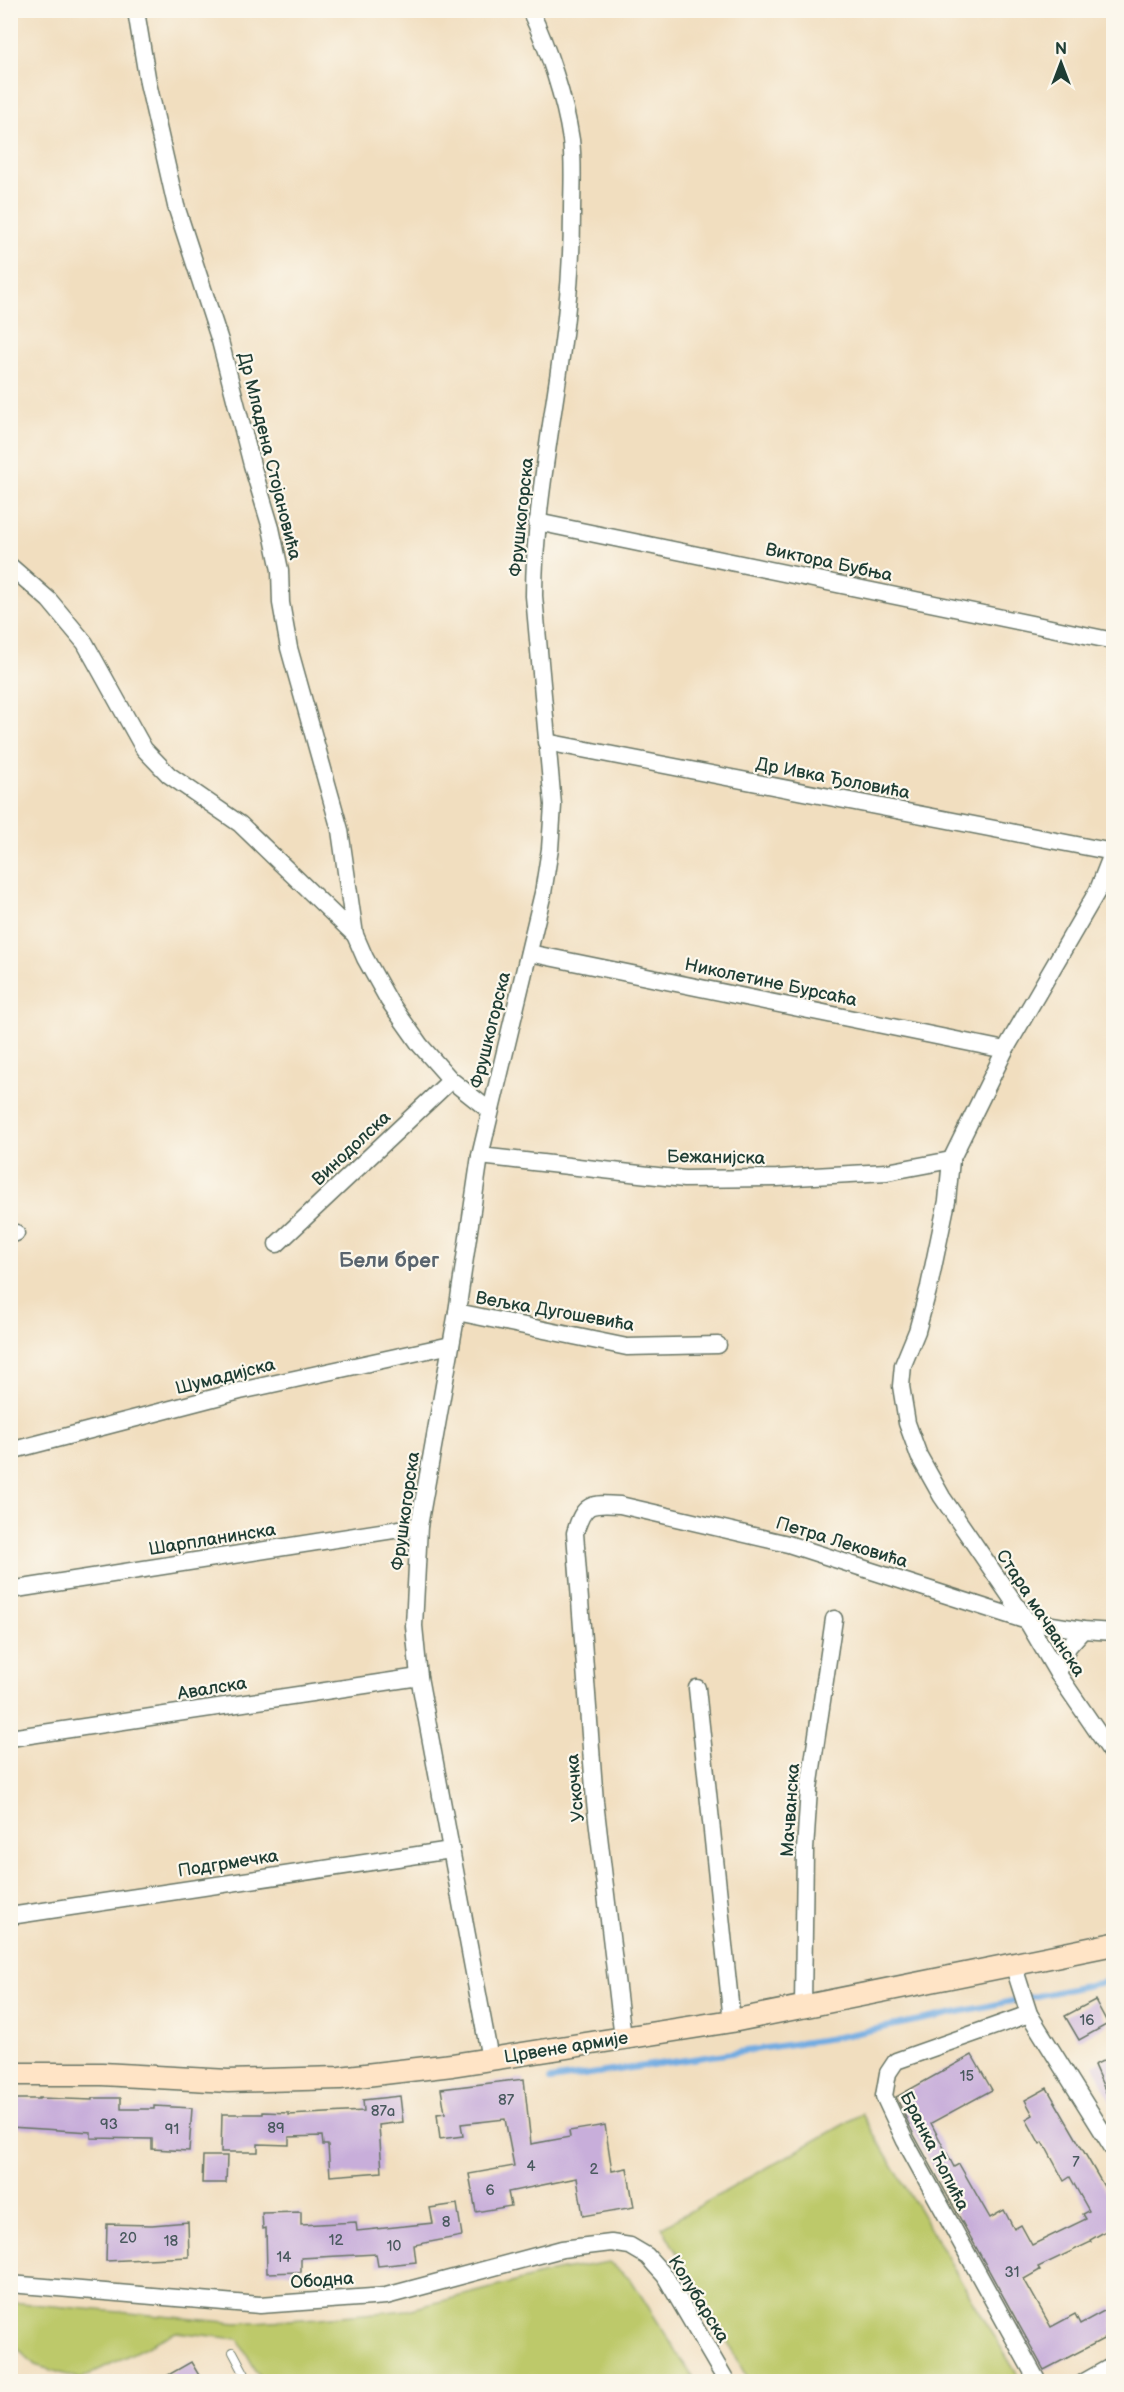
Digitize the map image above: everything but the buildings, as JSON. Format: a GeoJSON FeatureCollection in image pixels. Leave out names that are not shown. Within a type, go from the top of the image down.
{"type":"FeatureCollection","features":[{"type":"Feature","properties":{"kind":"main road","name":"Црвене армије"},"geometry":{"type":"LineString","coordinates":[[10,2074],[102,2074],[228,2081],[340,2078],[490,2059],[732,2020],[1113,1944]]}},
{"type":"Feature","properties":{"kind":"street","name":"Фрушкогорска"},"geometry":{"type":"LineString","coordinates":[[490,2059],[418,1677],[414,1626],[418,1526],[457,1312],[480,1156],[543,893],[550,849],[553,805],[534,596],[537,522],[567,315],[572,236],[572,170],[571,141],[564,106],[530,10]]}},
{"type":"Feature","properties":{"kind":"street","name":"Др Младена Стојановића"},"geometry":{"type":"LineString","coordinates":[[137,17],[147,82],[176,206],[220,342],[271,528],[280,570],[281,603],[289,648],[340,830],[355,935],[389,1001],[420,1045],[451,1080],[490,1111]]}},
{"type":"Feature","properties":{"kind":"street","name":"Виктора Бубња"},"geometry":{"type":"LineString","coordinates":[[537,522],[1113,641]]}},
{"type":"Feature","properties":{"kind":"street"},"geometry":{"type":"LineString","coordinates":[[10,566],[49,600],[86,643],[144,749],[169,775],[240,824],[355,935]]}},
{"type":"Feature","properties":{"kind":"street","name":"Др Ивка Ђоловића"},"geometry":{"type":"LineString","coordinates":[[546,742],[1113,850]]}},
{"type":"Feature","properties":{"kind":"street"},"geometry":{"type":"LineString","coordinates":[[951,1160],[1005,1050],[1098,890],[1113,850]]}},
{"type":"Feature","properties":{"kind":"street","name":"Николетине Бурсаћа"},"geometry":{"type":"LineString","coordinates":[[529,952],[1005,1050]]}},
{"type":"Feature","properties":{"kind":"street","name":"Винодолска"},"geometry":{"type":"LineString","coordinates":[[277,1244],[451,1080]]}},
{"type":"Feature","properties":{"kind":"street","name":"Бежанијска"},"geometry":{"type":"LineString","coordinates":[[480,1156],[684,1179],[777,1178],[887,1172],[951,1160]]}},
{"type":"Feature","properties":{"kind":"street","name":"Стара мачванска"},"geometry":{"type":"LineString","coordinates":[[951,1160],[947,1201],[931,1276],[917,1330],[903,1365],[901,1386],[907,1423],[919,1456],[957,1520],[1027,1621],[1058,1674],[1113,1756]]}},
{"type":"Feature","properties":{"kind":"street","name":"Вељка Дугошевића"},"geometry":{"type":"LineString","coordinates":[[457,1312],[627,1347],[718,1345]]}},
{"type":"Feature","properties":{"kind":"street","name":"Шумадијска"},"geometry":{"type":"LineString","coordinates":[[10,1451],[240,1391],[451,1345]]}},
{"type":"Feature","properties":{"kind":"street","name":"Петра Лековића"},"geometry":{"type":"LineString","coordinates":[[575,1533],[581,1515],[587,1507],[597,1503],[620,1505],[788,1544],[1027,1621],[1083,1630],[1113,1632]]}},
{"type":"Feature","properties":{"kind":"street","name":"Шарпланинска"},"geometry":{"type":"LineString","coordinates":[[10,1590],[418,1526]]}},
{"type":"Feature","properties":{"kind":"street","name":"Ускочка"},"geometry":{"type":"LineString","coordinates":[[575,1533],[595,1802],[623,2038]]}},
{"type":"Feature","properties":{"kind":"street","name":"Мачванска"},"geometry":{"type":"LineString","coordinates":[[803,2006],[805,1850],[809,1789],[834,1619]]}},
{"type":"Feature","properties":{"kind":"street"},"geometry":{"type":"LineString","coordinates":[[1058,1674],[1068,1647],[1083,1630]]}},
{"type":"Feature","properties":{"kind":"street","name":"Авалска"},"geometry":{"type":"LineString","coordinates":[[10,1738],[418,1677]]}},
{"type":"Feature","properties":{"kind":"street"},"geometry":{"type":"LineString","coordinates":[[697,1688],[732,2020]]}},
{"type":"Feature","properties":{"kind":"street","name":"Подгрмечка"},"geometry":{"type":"LineString","coordinates":[[10,1916],[451,1850]]}},
{"type":"Feature","properties":{"kind":"street"},"geometry":{"type":"LineString","coordinates":[[1013,1964],[1029,2014],[1113,2150]]}},
{"type":"Feature","properties":{"kind":"street","name":"Бранка Ћопића"},"geometry":{"type":"LineString","coordinates":[[1029,2014],[896,2061],[884,2084],[884,2096],[905,2141],[1038,2382]]}},
{"type":"Feature","properties":{"kind":"street","name":"Ободна"},"geometry":{"type":"LineString","coordinates":[[10,2284],[260,2304],[386,2296],[562,2249],[611,2243],[630,2246]]}},
{"type":"Feature","properties":{"kind":"street","name":"Колубарска"},"geometry":{"type":"LineString","coordinates":[[630,2246],[647,2256],[665,2276],[727,2382]]}},
{"type":"Feature","properties":{"kind":"street"},"geometry":{"type":"LineString","coordinates":[[1084,2382],[1113,2365]]}},
{"type":"Feature","properties":{"kind":"lane"},"geometry":{"type":"LineString","coordinates":[[233,2352],[249,2382]]}},
{"type":"Feature","properties":{"kind":"path"},"geometry":{"type":"LineString","coordinates":[[10,2364],[19,2382]]}},
{"type":"Feature","properties":{"kind":"green space"},"geometry":{"type":"Polygon","coordinates":[[[862,2114],[1021,2381],[750,2381],[662,2227],[862,2114]]]}},
{"type":"Feature","properties":{"kind":"green space"},"geometry":{"type":"Polygon","coordinates":[[[609,2262],[632,2281],[695,2381],[262,2381],[238,2339],[176,2332],[80,2379],[35,2365],[11,2341],[11,2302],[237,2323],[320,2318],[408,2310],[556,2271],[609,2262]]]}},
{"type":"Feature","properties":{"kind":"waterway"},"geometry":{"type":"LineString","coordinates":[[550,2080],[833,2038],[1114,1980]]}},
{"type":"Feature","properties":{"kind":"district","name":"Бели брег"},"geometry":{"type":"Point","coordinates":[389,1260]}}]}
